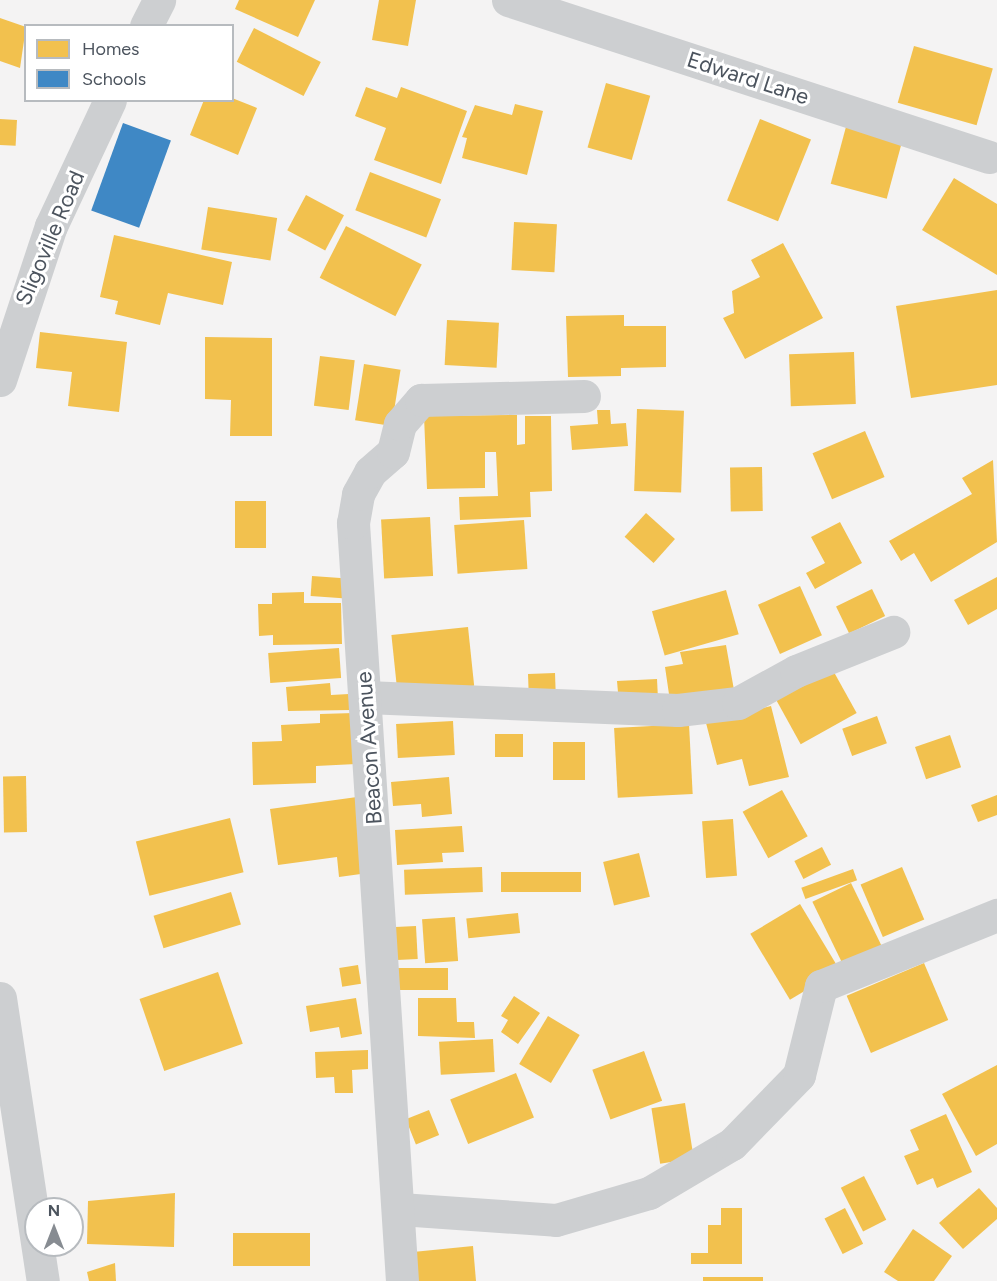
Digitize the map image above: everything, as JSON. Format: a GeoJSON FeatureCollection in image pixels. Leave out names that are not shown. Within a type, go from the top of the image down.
{"type":"FeatureCollection","features":[{"type":"Feature","properties":{"kind":"street"},"geometry":{"type":"LineString","coordinates":[[147,24],[159,0]]}},
{"type":"Feature","properties":{"kind":"street","name":"Edward Lane"},"geometry":{"type":"LineString","coordinates":[[508,0],[989,157]]}},
{"type":"Feature","properties":{"kind":"street","name":"Sligoville Road"},"geometry":{"type":"LineString","coordinates":[[0,380],[51,226],[109,102]]}},
{"type":"Feature","properties":{"kind":"street","name":"Beacon Avenue"},"geometry":{"type":"LineString","coordinates":[[402,1281],[400,1209],[353,523],[358,494],[370,472],[393,452],[400,424],[421,400],[584,396]]}},
{"type":"Feature","properties":{"kind":"street"},"geometry":{"type":"LineString","coordinates":[[366,697],[698,708],[738,703],[796,671],[893,632]]}},
{"type":"Feature","properties":{"kind":"street"},"geometry":{"type":"LineString","coordinates":[[400,1209],[556,1220],[649,1193],[732,1144],[799,1075],[820,986],[997,915]]}},
{"type":"Feature","properties":{"kind":"street"},"geometry":{"type":"LineString","coordinates":[[0,998],[43,1281]]}},
{"type":"Feature","properties":{"kind":"building: Homes"},"geometry":{"type":"Polygon","coordinates":[[[239,0],[315,0],[298,37],[235,9],[239,0]]]}},
{"type":"Feature","properties":{"kind":"building: Homes"},"geometry":{"type":"Polygon","coordinates":[[[379,0],[416,0],[408,46],[372,40],[379,0]]]}},
{"type":"Feature","properties":{"kind":"building: Homes"},"geometry":{"type":"Polygon","coordinates":[[[0,18],[24,26],[24,41],[20,68],[0,61],[0,18]]]}},
{"type":"Feature","properties":{"kind":"building: Homes"},"geometry":{"type":"Polygon","coordinates":[[[254,28],[321,62],[304,96],[237,62],[254,28]]]}},
{"type":"Feature","properties":{"kind":"building: Homes"},"geometry":{"type":"Polygon","coordinates":[[[914,46],[993,69],[977,125],[898,103],[914,46]]]}},
{"type":"Feature","properties":{"kind":"building: Homes"},"geometry":{"type":"Polygon","coordinates":[[[606,83],[650,96],[632,160],[588,147],[606,83]]]}},
{"type":"Feature","properties":{"kind":"building: Homes"},"geometry":{"type":"Polygon","coordinates":[[[366,87],[397,98],[401,87],[467,111],[441,184],[374,160],[386,128],[355,116],[366,87]]]}},
{"type":"Feature","properties":{"kind":"building: Homes"},"geometry":{"type":"Polygon","coordinates":[[[234,99],[257,108],[238,155],[190,135],[203,102],[234,102],[234,99]]]}},
{"type":"Feature","properties":{"kind":"building: Homes"},"geometry":{"type":"Polygon","coordinates":[[[515,104],[543,111],[527,175],[462,158],[467,138],[462,137],[475,105],[512,115],[515,104]]]}},
{"type":"Feature","properties":{"kind":"building: Homes"},"geometry":{"type":"Polygon","coordinates":[[[0,119],[17,120],[16,146],[0,145],[0,119]]]}},
{"type":"Feature","properties":{"kind":"building: Homes"},"geometry":{"type":"Polygon","coordinates":[[[760,119],[811,140],[778,221],[727,201],[760,119]]]}},
{"type":"Feature","properties":{"kind":"building: Homes"},"geometry":{"type":"Polygon","coordinates":[[[847,123],[903,138],[887,199],[831,184],[847,123]]]}},
{"type":"Feature","properties":{"kind":"building: Homes"},"geometry":{"type":"Polygon","coordinates":[[[370,172],[441,199],[426,238],[355,210],[370,172]]]}},
{"type":"Feature","properties":{"kind":"building: Homes"},"geometry":{"type":"Polygon","coordinates":[[[954,178],[997,204],[997,275],[922,230],[954,178]]]}},
{"type":"Feature","properties":{"kind":"building: Homes"},"geometry":{"type":"Polygon","coordinates":[[[306,195],[344,215],[325,251],[287,230],[306,195]]]}},
{"type":"Feature","properties":{"kind":"building: Homes"},"geometry":{"type":"Polygon","coordinates":[[[208,207],[277,218],[270,260],[201,249],[208,207]]]}},
{"type":"Feature","properties":{"kind":"building: Homes"},"geometry":{"type":"Polygon","coordinates":[[[514,222],[557,224],[554,272],[511,270],[514,222]]]}},
{"type":"Feature","properties":{"kind":"building: Homes"},"geometry":{"type":"Polygon","coordinates":[[[346,226],[422,265],[395,316],[320,278],[346,226]]]}},
{"type":"Feature","properties":{"kind":"building: Homes"},"geometry":{"type":"Polygon","coordinates":[[[114,235],[232,262],[223,305],[168,293],[160,325],[115,314],[118,301],[100,297],[114,235]]]}},
{"type":"Feature","properties":{"kind":"building: Homes"},"geometry":{"type":"Polygon","coordinates":[[[783,243],[823,318],[745,359],[723,318],[734,313],[732,291],[760,277],[751,260],[783,243]]]}},
{"type":"Feature","properties":{"kind":"building: Homes"},"geometry":{"type":"Polygon","coordinates":[[[997,290],[997,385],[911,398],[896,306],[997,290]]]}},
{"type":"Feature","properties":{"kind":"building: Homes"},"geometry":{"type":"Polygon","coordinates":[[[624,315],[624,326],[666,326],[666,367],[621,368],[621,376],[568,377],[566,316],[624,315]]]}},
{"type":"Feature","properties":{"kind":"building: Homes"},"geometry":{"type":"Polygon","coordinates":[[[447,320],[499,323],[497,368],[445,365],[447,320]]]}},
{"type":"Feature","properties":{"kind":"building: Homes"},"geometry":{"type":"Polygon","coordinates":[[[40,332],[127,342],[119,412],[68,406],[72,372],[36,368],[40,332]]]}},
{"type":"Feature","properties":{"kind":"building: Homes"},"geometry":{"type":"Polygon","coordinates":[[[205,337],[272,338],[272,436],[230,436],[231,400],[205,399],[205,337]]]}},
{"type":"Feature","properties":{"kind":"building: Homes"},"geometry":{"type":"Polygon","coordinates":[[[854,352],[856,404],[791,406],[789,354],[854,352]]]}},
{"type":"Feature","properties":{"kind":"building: Homes"},"geometry":{"type":"Polygon","coordinates":[[[320,356],[355,360],[349,410],[314,406],[320,356]]]}},
{"type":"Feature","properties":{"kind":"building: Homes"},"geometry":{"type":"Polygon","coordinates":[[[364,364],[401,370],[392,426],[355,420],[364,364]]]}},
{"type":"Feature","properties":{"kind":"building: Homes"},"geometry":{"type":"Polygon","coordinates":[[[637,409],[684,411],[681,493],[634,491],[637,409]]]}},
{"type":"Feature","properties":{"kind":"building: Homes"},"geometry":{"type":"Polygon","coordinates":[[[597,410],[610,410],[611,424],[626,423],[628,446],[572,450],[570,426],[598,424],[597,410]]]}},
{"type":"Feature","properties":{"kind":"building: Homes"},"geometry":{"type":"Polygon","coordinates":[[[517,415],[517,445],[525,444],[525,416],[551,416],[552,491],[530,492],[531,517],[460,520],[459,497],[498,496],[496,452],[485,452],[485,488],[427,489],[424,416],[517,415]]]}},
{"type":"Feature","properties":{"kind":"building: Homes"},"geometry":{"type":"Polygon","coordinates":[[[865,431],[885,477],[832,499],[813,453],[865,431]]]}},
{"type":"Feature","properties":{"kind":"building: Homes"},"geometry":{"type":"Polygon","coordinates":[[[993,460],[997,542],[931,582],[914,553],[901,561],[889,541],[972,494],[962,478],[993,460]]]}},
{"type":"Feature","properties":{"kind":"building: Homes"},"geometry":{"type":"Polygon","coordinates":[[[762,467],[763,511],[731,512],[730,468],[762,467]]]}},
{"type":"Feature","properties":{"kind":"building: Homes"},"geometry":{"type":"Polygon","coordinates":[[[235,501],[266,501],[266,548],[235,548],[235,501]]]}},
{"type":"Feature","properties":{"kind":"building: Homes"},"geometry":{"type":"Polygon","coordinates":[[[646,513],[675,539],[654,563],[625,537],[646,513]]]}},
{"type":"Feature","properties":{"kind":"building: Homes"},"geometry":{"type":"Polygon","coordinates":[[[430,517],[433,576],[384,578],[381,520],[430,517]]]}},
{"type":"Feature","properties":{"kind":"building: Homes"},"geometry":{"type":"Polygon","coordinates":[[[524,520],[527,569],[458,574],[454,525],[524,520]]]}},
{"type":"Feature","properties":{"kind":"building: Homes"},"geometry":{"type":"Polygon","coordinates":[[[840,522],[862,563],[815,589],[806,573],[825,563],[811,537],[840,522]]]}},
{"type":"Feature","properties":{"kind":"building: Homes"},"geometry":{"type":"Polygon","coordinates":[[[312,576],[344,578],[343,598],[311,596],[312,576]]]}},
{"type":"Feature","properties":{"kind":"building: Homes"},"geometry":{"type":"Polygon","coordinates":[[[997,577],[997,609],[968,625],[954,600],[997,577]]]}},
{"type":"Feature","properties":{"kind":"building: Homes"},"geometry":{"type":"Polygon","coordinates":[[[800,586],[822,635],[780,654],[758,605],[800,586]]]}},
{"type":"Feature","properties":{"kind":"building: Homes"},"geometry":{"type":"Polygon","coordinates":[[[872,589],[885,616],[849,633],[836,607],[872,589]]]}},
{"type":"Feature","properties":{"kind":"building: Homes"},"geometry":{"type":"Polygon","coordinates":[[[726,590],[739,634],[665,655],[652,611],[726,590]]]}},
{"type":"Feature","properties":{"kind":"building: Homes"},"geometry":{"type":"Polygon","coordinates":[[[304,592],[304,603],[341,603],[342,644],[273,645],[273,635],[259,636],[258,604],[272,604],[272,593],[304,592]]]}},
{"type":"Feature","properties":{"kind":"building: Homes"},"geometry":{"type":"Polygon","coordinates":[[[468,627],[474,686],[398,694],[391,635],[468,627]]]}},
{"type":"Feature","properties":{"kind":"building: Homes"},"geometry":{"type":"Polygon","coordinates":[[[726,645],[734,690],[670,701],[665,667],[683,664],[680,652],[726,645]]]}},
{"type":"Feature","properties":{"kind":"building: Homes"},"geometry":{"type":"Polygon","coordinates":[[[339,648],[341,678],[270,683],[268,653],[339,648]]]}},
{"type":"Feature","properties":{"kind":"building: Homes"},"geometry":{"type":"Polygon","coordinates":[[[830,665],[857,713],[801,744],[774,696],[830,665]]]}},
{"type":"Feature","properties":{"kind":"building: Homes"},"geometry":{"type":"Polygon","coordinates":[[[555,673],[556,697],[529,698],[528,674],[555,673]]]}},
{"type":"Feature","properties":{"kind":"building: Homes"},"geometry":{"type":"Polygon","coordinates":[[[657,679],[658,699],[619,704],[617,681],[657,679]]]}},
{"type":"Feature","properties":{"kind":"building: Homes"},"geometry":{"type":"Polygon","coordinates":[[[330,683],[331,695],[349,694],[351,710],[288,711],[286,687],[330,683]]]}},
{"type":"Feature","properties":{"kind":"building: Homes"},"geometry":{"type":"Polygon","coordinates":[[[771,706],[789,777],[749,786],[742,759],[717,765],[706,723],[771,706]]]}},
{"type":"Feature","properties":{"kind":"building: Homes"},"geometry":{"type":"Polygon","coordinates":[[[354,713],[356,764],[316,766],[316,783],[253,785],[252,742],[282,741],[281,725],[320,723],[320,714],[354,713]]]}},
{"type":"Feature","properties":{"kind":"building: Homes"},"geometry":{"type":"Polygon","coordinates":[[[877,716],[887,743],[852,756],[842,729],[877,716]]]}},
{"type":"Feature","properties":{"kind":"building: Homes"},"geometry":{"type":"Polygon","coordinates":[[[453,721],[455,755],[398,758],[396,724],[453,721]]]}},
{"type":"Feature","properties":{"kind":"building: Homes"},"geometry":{"type":"Polygon","coordinates":[[[689,724],[693,794],[618,798],[614,728],[689,724]]]}},
{"type":"Feature","properties":{"kind":"building: Homes"},"geometry":{"type":"Polygon","coordinates":[[[495,734],[523,734],[523,757],[495,757],[495,734]]]}},
{"type":"Feature","properties":{"kind":"building: Homes"},"geometry":{"type":"Polygon","coordinates":[[[950,735],[961,767],[926,779],[915,747],[950,735]]]}},
{"type":"Feature","properties":{"kind":"building: Homes"},"geometry":{"type":"Polygon","coordinates":[[[553,742],[585,742],[585,780],[553,780],[553,742]]]}},
{"type":"Feature","properties":{"kind":"building: Homes"},"geometry":{"type":"Polygon","coordinates":[[[3,776],[26,776],[27,832],[4,832],[3,776]]]}},
{"type":"Feature","properties":{"kind":"building: Homes"},"geometry":{"type":"Polygon","coordinates":[[[449,777],[452,814],[422,817],[421,804],[393,806],[391,782],[449,777]]]}},
{"type":"Feature","properties":{"kind":"building: Homes"},"geometry":{"type":"Polygon","coordinates":[[[782,790],[808,836],[768,858],[743,812],[782,790]]]}},
{"type":"Feature","properties":{"kind":"building: Homes"},"geometry":{"type":"Polygon","coordinates":[[[997,795],[997,815],[978,822],[971,805],[997,795]]]}},
{"type":"Feature","properties":{"kind":"building: Homes"},"geometry":{"type":"Polygon","coordinates":[[[357,797],[368,873],[339,877],[337,857],[278,865],[270,809],[357,797]]]}},
{"type":"Feature","properties":{"kind":"building: Homes"},"geometry":{"type":"Polygon","coordinates":[[[230,818],[244,872],[149,896],[136,841],[230,818]]]}},
{"type":"Feature","properties":{"kind":"building: Homes"},"geometry":{"type":"Polygon","coordinates":[[[733,819],[737,876],[706,878],[702,821],[733,819]]]}},
{"type":"Feature","properties":{"kind":"building: Homes"},"geometry":{"type":"Polygon","coordinates":[[[462,826],[464,852],[442,853],[443,862],[397,865],[395,830],[462,826]]]}},
{"type":"Feature","properties":{"kind":"building: Homes"},"geometry":{"type":"Polygon","coordinates":[[[822,847],[831,865],[803,879],[794,861],[822,847]]]}},
{"type":"Feature","properties":{"kind":"building: Homes"},"geometry":{"type":"Polygon","coordinates":[[[639,853],[650,897],[614,906],[603,862],[639,853]]]}},
{"type":"Feature","properties":{"kind":"building: Homes"},"geometry":{"type":"Polygon","coordinates":[[[482,867],[483,892],[405,895],[404,870],[482,867]]]}},
{"type":"Feature","properties":{"kind":"building: Homes"},"geometry":{"type":"Polygon","coordinates":[[[902,867],[924,919],[883,937],[861,885],[902,867]]]}},
{"type":"Feature","properties":{"kind":"building: Homes"},"geometry":{"type":"Polygon","coordinates":[[[853,869],[857,880],[805,899],[801,888],[853,869]]]}},
{"type":"Feature","properties":{"kind":"building: Homes"},"geometry":{"type":"Polygon","coordinates":[[[501,872],[581,872],[581,892],[501,892],[501,872]]]}},
{"type":"Feature","properties":{"kind":"building: Homes"},"geometry":{"type":"Polygon","coordinates":[[[851,883],[882,946],[843,965],[812,902],[851,883]]]}},
{"type":"Feature","properties":{"kind":"building: Homes"},"geometry":{"type":"Polygon","coordinates":[[[231,892],[241,925],[163,948],[154,916],[231,892]]]}},
{"type":"Feature","properties":{"kind":"building: Homes"},"geometry":{"type":"Polygon","coordinates":[[[800,904],[840,970],[790,1000],[750,934],[800,904]]]}},
{"type":"Feature","properties":{"kind":"building: Homes"},"geometry":{"type":"Polygon","coordinates":[[[518,913],[520,933],[468,938],[466,918],[518,913]]]}},
{"type":"Feature","properties":{"kind":"building: Homes"},"geometry":{"type":"Polygon","coordinates":[[[455,917],[458,961],[425,963],[422,919],[455,917]]]}},
{"type":"Feature","properties":{"kind":"building: Homes"},"geometry":{"type":"Polygon","coordinates":[[[416,926],[418,959],[392,960],[390,927],[416,926]]]}},
{"type":"Feature","properties":{"kind":"building: Homes"},"geometry":{"type":"Polygon","coordinates":[[[924,963],[948,1020],[871,1053],[847,996],[924,963]]]}},
{"type":"Feature","properties":{"kind":"building: Homes"},"geometry":{"type":"Polygon","coordinates":[[[358,965],[361,984],[342,987],[339,968],[358,965]]]}},
{"type":"Feature","properties":{"kind":"building: Homes"},"geometry":{"type":"Polygon","coordinates":[[[395,968],[448,968],[448,990],[395,990],[395,968]]]}},
{"type":"Feature","properties":{"kind":"building: Homes"},"geometry":{"type":"Polygon","coordinates":[[[218,972],[243,1044],[164,1071],[140,999],[218,972]]]}},
{"type":"Feature","properties":{"kind":"building: Homes"},"geometry":{"type":"Polygon","coordinates":[[[514,996],[540,1013],[518,1044],[501,1032],[508,1020],[501,1016],[514,996]]]}},
{"type":"Feature","properties":{"kind":"building: Homes"},"geometry":{"type":"Polygon","coordinates":[[[356,998],[362,1034],[341,1038],[339,1027],[310,1032],[306,1006],[356,998]]]}},
{"type":"Feature","properties":{"kind":"building: Homes"},"geometry":{"type":"Polygon","coordinates":[[[418,998],[456,998],[457,1022],[474,1022],[475,1038],[418,1036],[418,998]]]}},
{"type":"Feature","properties":{"kind":"building: Homes"},"geometry":{"type":"Polygon","coordinates":[[[548,1016],[580,1035],[551,1083],[519,1064],[548,1016]]]}},
{"type":"Feature","properties":{"kind":"building: Homes"},"geometry":{"type":"Polygon","coordinates":[[[493,1039],[495,1072],[441,1075],[439,1042],[493,1039]]]}},
{"type":"Feature","properties":{"kind":"building: Homes"},"geometry":{"type":"Polygon","coordinates":[[[368,1050],[368,1069],[352,1070],[353,1093],[335,1093],[334,1077],[316,1078],[315,1052],[368,1050]]]}},
{"type":"Feature","properties":{"kind":"building: Homes"},"geometry":{"type":"Polygon","coordinates":[[[644,1051],[662,1101],[610,1120],[592,1070],[644,1051]]]}},
{"type":"Feature","properties":{"kind":"building: Homes"},"geometry":{"type":"Polygon","coordinates":[[[997,1065],[997,1144],[976,1156],[942,1094],[997,1065]]]}},
{"type":"Feature","properties":{"kind":"building: Homes"},"geometry":{"type":"Polygon","coordinates":[[[516,1073],[534,1118],[468,1144],[450,1100],[516,1073]]]}},
{"type":"Feature","properties":{"kind":"building: Homes"},"geometry":{"type":"Polygon","coordinates":[[[685,1103],[694,1158],[660,1164],[651,1108],[685,1103]]]}},
{"type":"Feature","properties":{"kind":"building: Homes"},"geometry":{"type":"Polygon","coordinates":[[[429,1110],[439,1135],[416,1144],[406,1119],[429,1110]]]}},
{"type":"Feature","properties":{"kind":"building: Homes"},"geometry":{"type":"Polygon","coordinates":[[[946,1114],[972,1172],[937,1188],[933,1178],[917,1185],[904,1156],[919,1150],[910,1130],[946,1114]]]}},
{"type":"Feature","properties":{"kind":"building: Homes"},"geometry":{"type":"Polygon","coordinates":[[[864,1176],[886,1220],[863,1231],[841,1188],[864,1176]]]}},
{"type":"Feature","properties":{"kind":"building: Homes"},"geometry":{"type":"Polygon","coordinates":[[[979,1188],[997,1208],[997,1219],[963,1249],[939,1223],[979,1188]]]}},
{"type":"Feature","properties":{"kind":"building: Homes"},"geometry":{"type":"Polygon","coordinates":[[[175,1193],[174,1247],[87,1244],[88,1201],[175,1193]]]}},
{"type":"Feature","properties":{"kind":"building: Homes"},"geometry":{"type":"Polygon","coordinates":[[[721,1208],[742,1208],[742,1264],[691,1264],[691,1253],[708,1253],[708,1225],[721,1225],[721,1208]]]}},
{"type":"Feature","properties":{"kind":"building: Homes"},"geometry":{"type":"Polygon","coordinates":[[[845,1208],[863,1244],[843,1254],[825,1218],[845,1208]]]}},
{"type":"Feature","properties":{"kind":"building: Homes"},"geometry":{"type":"Polygon","coordinates":[[[913,1229],[952,1256],[934,1281],[898,1281],[884,1272],[913,1229]]]}},
{"type":"Feature","properties":{"kind":"building: Homes"},"geometry":{"type":"Polygon","coordinates":[[[233,1233],[310,1233],[310,1266],[233,1266],[233,1233]]]}},
{"type":"Feature","properties":{"kind":"building: Homes"},"geometry":{"type":"Polygon","coordinates":[[[473,1246],[476,1281],[415,1281],[413,1252],[473,1246]]]}},
{"type":"Feature","properties":{"kind":"building: Homes"},"geometry":{"type":"Polygon","coordinates":[[[115,1263],[116,1281],[89,1281],[87,1272],[115,1263]]]}},
{"type":"Feature","properties":{"kind":"building: Homes"},"geometry":{"type":"Polygon","coordinates":[[[703,1277],[763,1277],[763,1281],[703,1281],[703,1277]]]}},
{"type":"Feature","properties":{"kind":"building: Schools"},"geometry":{"type":"Polygon","coordinates":[[[123,123],[171,140],[139,228],[91,210],[123,123]]]}}]}
